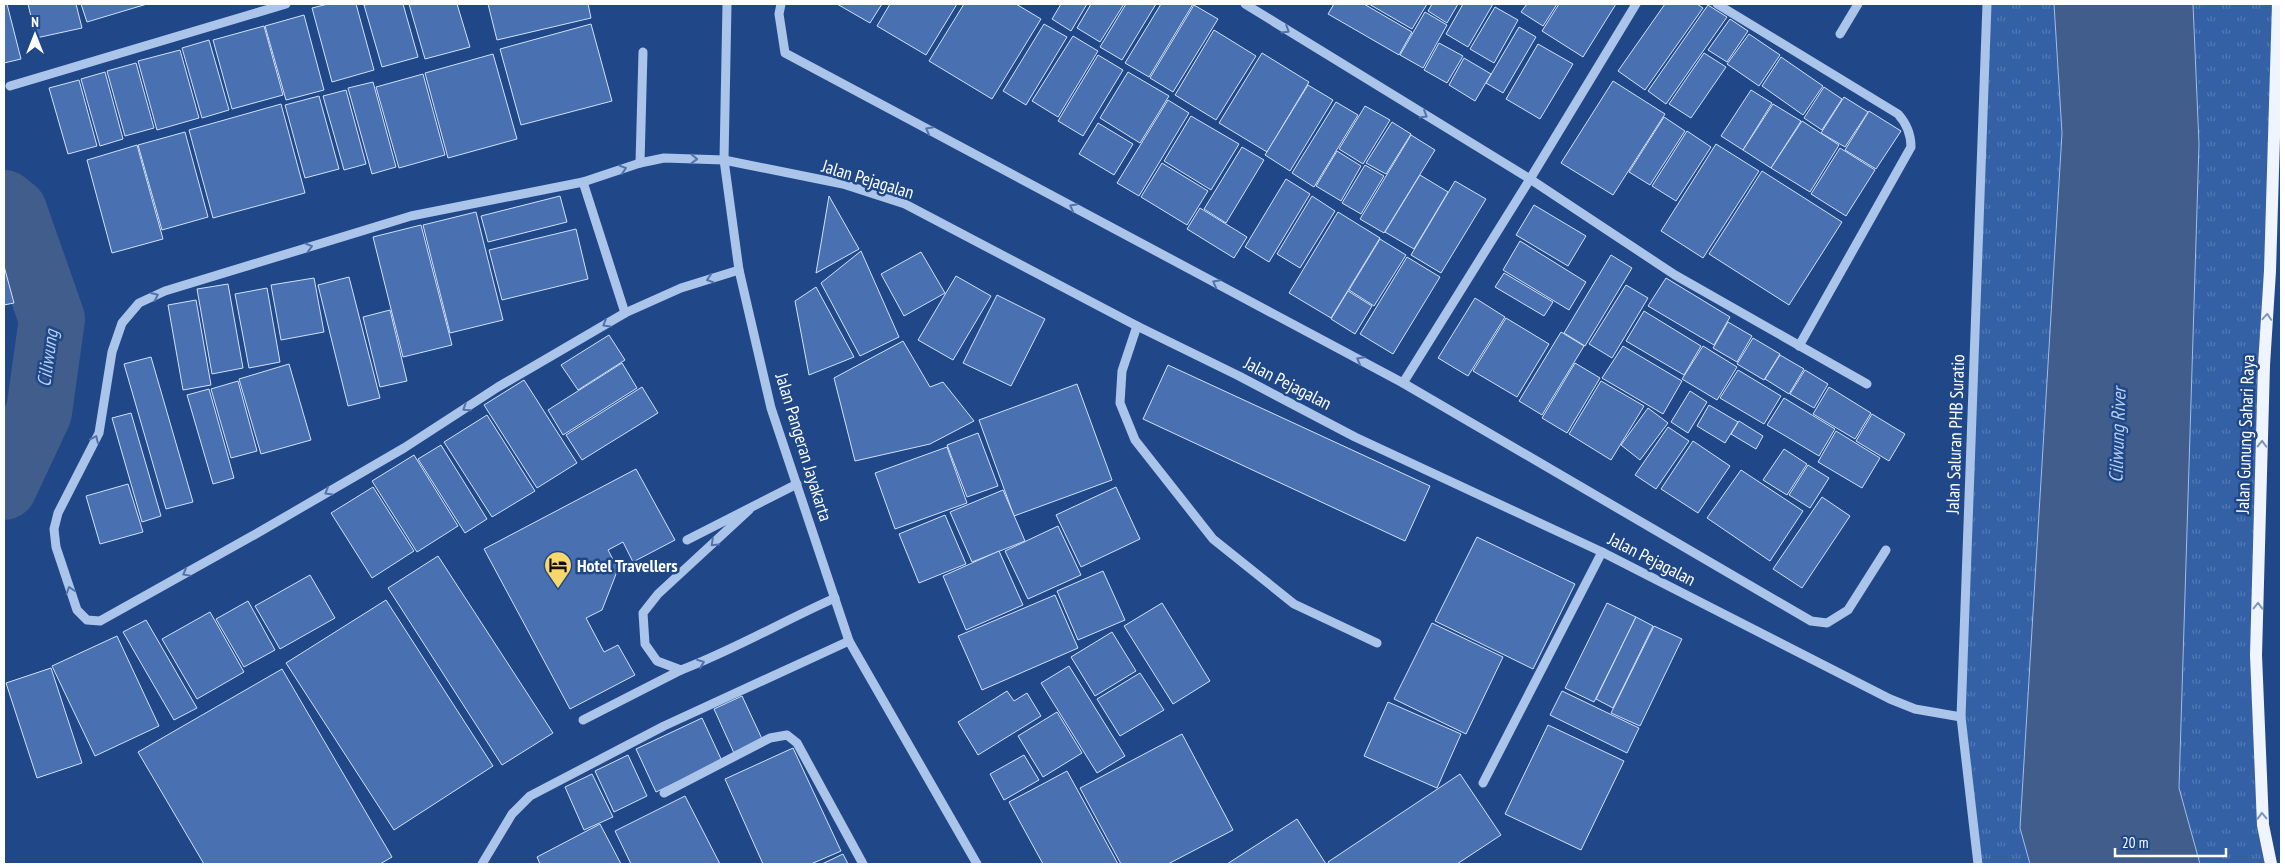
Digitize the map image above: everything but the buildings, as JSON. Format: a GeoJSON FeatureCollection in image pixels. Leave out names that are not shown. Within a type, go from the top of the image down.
{"type":"FeatureCollection","features":[{"type":"Feature","properties":{"kind":"main road","name":"Jalan Gunung Sahari Raya"},"geometry":{"type":"LineString","coordinates":[[2271,864],[2262,825],[2256,655],[2264,365],[2270,271],[2278,4]]}},
{"type":"Feature","properties":{"kind":"street"},"geometry":{"type":"LineString","coordinates":[[10,86],[286,4]]}},
{"type":"Feature","properties":{"kind":"street","name":"Jalan Pangeran Jayakarta"},"geometry":{"type":"LineString","coordinates":[[727,4],[724,160],[739,270],[771,408],[849,641],[977,864]]}},
{"type":"Feature","properties":{"kind":"street"},"geometry":{"type":"LineString","coordinates":[[781,4],[779,14],[785,53],[1403,382],[1811,621],[1827,623],[1848,610],[1886,550]]}},
{"type":"Feature","properties":{"kind":"street"},"geometry":{"type":"LineString","coordinates":[[1245,4],[1530,179],[1675,275],[1867,384]]}},
{"type":"Feature","properties":{"kind":"street"},"geometry":{"type":"LineString","coordinates":[[1403,382],[1530,179],[1636,4]]}},
{"type":"Feature","properties":{"kind":"street"},"geometry":{"type":"LineString","coordinates":[[1717,4],[1898,114],[1905,122],[1911,137],[1911,147],[1799,346]]}},
{"type":"Feature","properties":{"kind":"street"},"geometry":{"type":"LineString","coordinates":[[1840,34],[1858,4]]}},
{"type":"Feature","properties":{"kind":"street","name":"Jalan Saluran PHB Suratio"},"geometry":{"type":"LineString","coordinates":[[1978,864],[1961,717],[1987,4]]}},
{"type":"Feature","properties":{"kind":"street"},"geometry":{"type":"LineString","coordinates":[[640,163],[643,52]]}},
{"type":"Feature","properties":{"kind":"street","name":"Jalan Pejagalan"},"geometry":{"type":"LineString","coordinates":[[739,270],[681,288],[625,312],[498,388],[404,448],[254,536],[100,621],[87,620],[77,610],[56,547],[54,529],[58,513],[99,433],[112,352],[122,323],[140,303],[165,291],[410,216],[583,182],[640,163],[664,158],[724,160],[843,184],[905,204],[1137,326],[1239,376],[1355,437],[1602,552],[1890,699],[1915,709],[1961,717]]}},
{"type":"Feature","properties":{"kind":"street"},"geometry":{"type":"LineString","coordinates":[[583,182],[625,312]]}},
{"type":"Feature","properties":{"kind":"street"},"geometry":{"type":"LineString","coordinates":[[1137,326],[1122,371],[1120,403],[1135,440],[1213,539],[1294,604],[1377,643]]}},
{"type":"Feature","properties":{"kind":"street"},"geometry":{"type":"LineString","coordinates":[[681,670],[657,661],[645,644],[644,614],[658,594],[749,510],[764,499],[796,484]]}},
{"type":"Feature","properties":{"kind":"street"},"geometry":{"type":"LineString","coordinates":[[687,540],[721,521],[749,510]]}},
{"type":"Feature","properties":{"kind":"street"},"geometry":{"type":"LineString","coordinates":[[1483,783],[1602,552]]}},
{"type":"Feature","properties":{"kind":"street"},"geometry":{"type":"LineString","coordinates":[[583,720],[681,670],[720,655],[835,598]]}},
{"type":"Feature","properties":{"kind":"street"},"geometry":{"type":"LineString","coordinates":[[482,864],[512,814],[530,796],[664,726],[849,641]]}},
{"type":"Feature","properties":{"kind":"street"},"geometry":{"type":"LineString","coordinates":[[664,793],[770,738],[787,735],[797,743],[863,864]]}},
{"type":"Feature","properties":{"kind":"green space"},"geometry":{"type":"Polygon","coordinates":[[[1988,4],[2054,4],[2062,133],[2020,828],[2030,864],[1978,864],[1961,717],[1988,4]]]}},
{"type":"Feature","properties":{"kind":"green space"},"geometry":{"type":"Polygon","coordinates":[[[2193,4],[2278,4],[2256,655],[2272,864],[2200,864],[2179,788],[2199,138],[2193,4]]]}},
{"type":"Feature","properties":{"kind":"water","name":"Ciliwung River"},"geometry":{"type":"Polygon","coordinates":[[[2054,4],[2193,4],[2199,144],[2179,788],[2200,864],[2030,864],[2020,828],[2062,133],[2054,4]]]}},
{"type":"Feature","properties":{"kind":"waterway","name":"Ciliwung"},"geometry":{"type":"LineString","coordinates":[[4,203],[14,211],[52,319],[39,412],[4,487]]}},
{"type":"Feature","properties":{"kind":"place","name":"Hotel Travellers"},"geometry":{"type":"Point","coordinates":[558,589]}}]}
